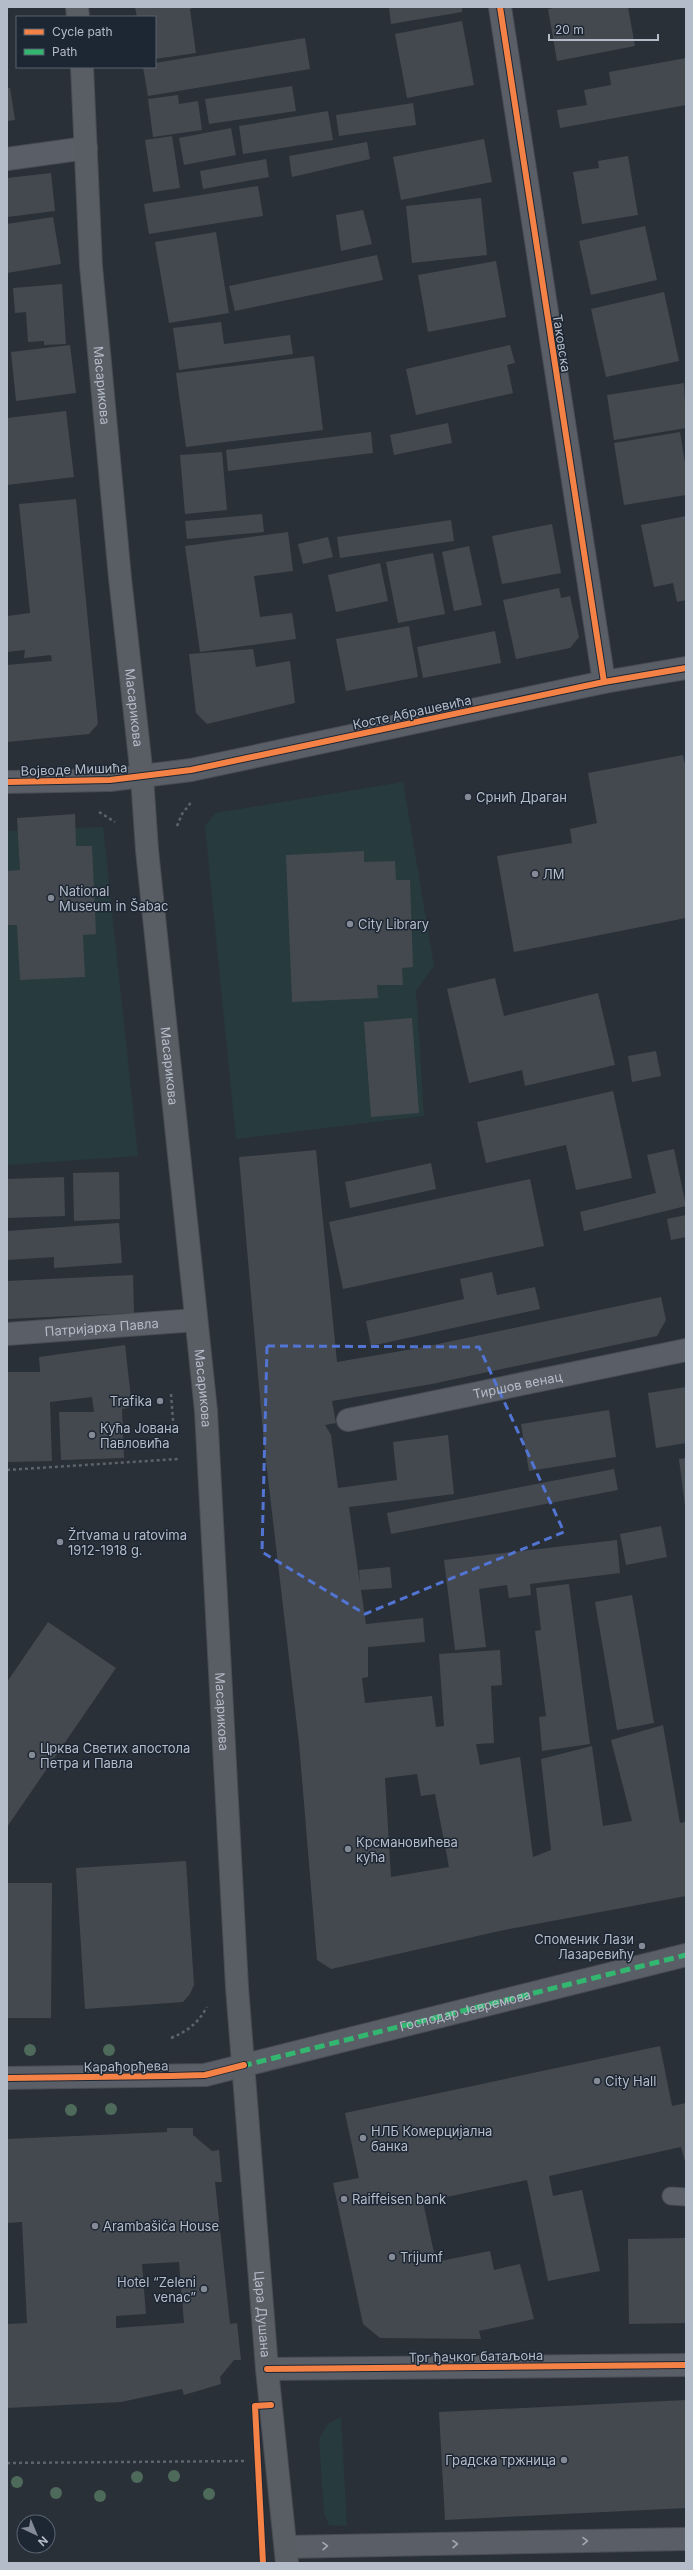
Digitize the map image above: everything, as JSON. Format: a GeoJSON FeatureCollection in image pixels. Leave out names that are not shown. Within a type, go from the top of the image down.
{"type":"FeatureCollection","features":[{"type":"Feature","properties":{"kind":"main road","name":"Масарикова"},"geometry":{"type":"LineString","coordinates":[[82,68],[91,266],[121,586],[142,777],[146,850],[206,1411],[237,1979],[244,2065]]}},
{"type":"Feature","properties":{"kind":"main road","name":"Цара Душана"},"geometry":{"type":"LineString","coordinates":[[244,2065],[267,2369],[287,2555]]}},
{"type":"Feature","properties":{"kind":"street","name":"Таковска"},"geometry":{"type":"LineString","coordinates":[[500,7],[604,682]]}},
{"type":"Feature","properties":{"kind":"street"},"geometry":{"type":"LineString","coordinates":[[7,159],[86,148]]}},
{"type":"Feature","properties":{"kind":"street","name":"Косте Абрашевића"},"geometry":{"type":"LineString","coordinates":[[142,777],[206,768],[604,682],[686,668]]}},
{"type":"Feature","properties":{"kind":"street","name":"Војводе Мишића"},"geometry":{"type":"LineString","coordinates":[[7,782],[142,777]]}},
{"type":"Feature","properties":{"kind":"street","name":"Патријарха Павла"},"geometry":{"type":"LineString","coordinates":[[7,1334],[196,1320]]}},
{"type":"Feature","properties":{"kind":"street","name":"Тиршов венац"},"geometry":{"type":"LineString","coordinates":[[348,1420],[686,1350]]}},
{"type":"Feature","properties":{"kind":"street","name":"Господар Јевремова"},"geometry":{"type":"LineString","coordinates":[[244,2065],[686,1955]]}},
{"type":"Feature","properties":{"kind":"street","name":"Карађорђева"},"geometry":{"type":"LineString","coordinates":[[7,2078],[205,2075],[244,2065]]}},
{"type":"Feature","properties":{"kind":"street","name":"Трг ђачког батаљона"},"geometry":{"type":"LineString","coordinates":[[267,2369],[686,2365]]}},
{"type":"Feature","properties":{"kind":"street"},"geometry":{"type":"LineString","coordinates":[[287,2555],[686,2539]]}},
{"type":"Feature","properties":{"kind":"path"},"geometry":{"type":"LineString","coordinates":[[171,1391],[175,1436]]}},
{"type":"Feature","properties":{"kind":"path"},"geometry":{"type":"LineString","coordinates":[[176,1452],[177,1467]]}},
{"type":"Feature","properties":{"kind":"path"},"geometry":{"type":"LineString","coordinates":[[7,1470],[208,1457]]}},
{"type":"Feature","properties":{"kind":"path"},"geometry":{"type":"LineString","coordinates":[[171,2038],[187,2032],[200,2019],[210,2002]]}},
{"type":"Feature","properties":{"kind":"path"},"geometry":{"type":"LineString","coordinates":[[7,2463],[250,2461]]}},
{"type":"Feature","properties":{"kind":"highlighted area"},"geometry":{"type":"Polygon","coordinates":[[[267,1346],[479,1347],[564,1532],[365,1614],[262,1552],[267,1346]]]}},
{"type":"Feature","properties":{"kind":"green space"},"geometry":{"type":"Polygon","coordinates":[[[403,782],[434,966],[416,990],[424,1116],[236,1139],[205,826],[216,813],[403,782]]]}},
{"type":"Feature","properties":{"kind":"green space"},"geometry":{"type":"Polygon","coordinates":[[[103,827],[138,1156],[7,1165],[7,831],[103,827]]]}},
{"type":"Feature","properties":{"kind":"green space"},"geometry":{"type":"Polygon","coordinates":[[[341,2417],[347,2526],[329,2525],[324,2513],[319,2439],[328,2424],[341,2417]]]}},
{"type":"Feature","properties":{"kind":"building"},"geometry":{"type":"Polygon","coordinates":[[[135,7],[195,7],[190,9],[196,53],[156,59],[156,16],[137,16],[135,7]]]}},
{"type":"Feature","properties":{"kind":"building"},"geometry":{"type":"Polygon","coordinates":[[[389,7],[462,7],[462,12],[391,24],[389,7]]]}},
{"type":"Feature","properties":{"kind":"building"},"geometry":{"type":"Polygon","coordinates":[[[560,7],[628,7],[635,46],[557,61],[548,9],[560,7]]]}},
{"type":"Feature","properties":{"kind":"building"},"geometry":{"type":"Polygon","coordinates":[[[462,21],[474,85],[407,98],[395,34],[462,21]]]}},
{"type":"Feature","properties":{"kind":"building"},"geometry":{"type":"Polygon","coordinates":[[[305,38],[310,69],[148,96],[143,68],[156,68],[156,63],[305,38]]]}},
{"type":"Feature","properties":{"kind":"building"},"geometry":{"type":"Polygon","coordinates":[[[686,58],[686,105],[560,128],[557,110],[587,105],[584,90],[611,85],[609,72],[686,58]]]}},
{"type":"Feature","properties":{"kind":"building"},"geometry":{"type":"Polygon","coordinates":[[[292,86],[296,111],[209,124],[205,99],[292,86]]]}},
{"type":"Feature","properties":{"kind":"building"},"geometry":{"type":"Polygon","coordinates":[[[7,88],[10,88],[15,120],[7,121],[7,88]]]}},
{"type":"Feature","properties":{"kind":"building"},"geometry":{"type":"Polygon","coordinates":[[[178,95],[179,104],[198,101],[202,130],[153,137],[148,99],[178,95]]]}},
{"type":"Feature","properties":{"kind":"building"},"geometry":{"type":"Polygon","coordinates":[[[413,103],[416,125],[339,136],[336,115],[413,103]]]}},
{"type":"Feature","properties":{"kind":"building"},"geometry":{"type":"Polygon","coordinates":[[[328,111],[333,140],[243,154],[239,126],[328,111]]]}},
{"type":"Feature","properties":{"kind":"building"},"geometry":{"type":"Polygon","coordinates":[[[231,128],[236,155],[184,165],[179,138],[231,128]]]}},
{"type":"Feature","properties":{"kind":"building"},"geometry":{"type":"Polygon","coordinates":[[[172,136],[180,188],[153,192],[145,140],[172,136]]]}},
{"type":"Feature","properties":{"kind":"building"},"geometry":{"type":"Polygon","coordinates":[[[484,139],[492,182],[401,200],[393,157],[484,139]]]}},
{"type":"Feature","properties":{"kind":"building"},"geometry":{"type":"Polygon","coordinates":[[[367,142],[370,159],[292,177],[289,156],[367,142]]]}},
{"type":"Feature","properties":{"kind":"building"},"geometry":{"type":"Polygon","coordinates":[[[628,156],[638,215],[582,224],[573,172],[599,168],[598,161],[628,156]]]}},
{"type":"Feature","properties":{"kind":"building"},"geometry":{"type":"Polygon","coordinates":[[[266,159],[269,177],[203,189],[200,171],[266,159]]]}},
{"type":"Feature","properties":{"kind":"building"},"geometry":{"type":"Polygon","coordinates":[[[51,173],[55,211],[7,217],[7,178],[51,173]]]}},
{"type":"Feature","properties":{"kind":"building"},"geometry":{"type":"Polygon","coordinates":[[[258,186],[263,216],[149,234],[144,204],[258,186]]]}},
{"type":"Feature","properties":{"kind":"building"},"geometry":{"type":"Polygon","coordinates":[[[481,198],[487,255],[412,263],[406,206],[481,198]]]}},
{"type":"Feature","properties":{"kind":"building"},"geometry":{"type":"Polygon","coordinates":[[[363,210],[372,244],[341,251],[336,215],[363,210]]]}},
{"type":"Feature","properties":{"kind":"building"},"geometry":{"type":"Polygon","coordinates":[[[53,217],[61,264],[7,273],[7,224],[53,217]]]}},
{"type":"Feature","properties":{"kind":"building"},"geometry":{"type":"Polygon","coordinates":[[[645,226],[657,280],[591,295],[579,241],[645,226]]]}},
{"type":"Feature","properties":{"kind":"building"},"geometry":{"type":"Polygon","coordinates":[[[216,232],[229,313],[169,323],[155,242],[216,232]]]}},
{"type":"Feature","properties":{"kind":"building"},"geometry":{"type":"Polygon","coordinates":[[[377,255],[383,280],[235,311],[229,286],[377,255]]]}},
{"type":"Feature","properties":{"kind":"building"},"geometry":{"type":"Polygon","coordinates":[[[496,261],[506,317],[428,332],[418,275],[496,261]]]}},
{"type":"Feature","properties":{"kind":"building"},"geometry":{"type":"Polygon","coordinates":[[[62,284],[66,344],[44,345],[44,341],[28,342],[26,312],[15,313],[13,288],[62,284]]]}},
{"type":"Feature","properties":{"kind":"building"},"geometry":{"type":"Polygon","coordinates":[[[664,292],[679,361],[606,377],[591,309],[664,292]]]}},
{"type":"Feature","properties":{"kind":"building"},"geometry":{"type":"Polygon","coordinates":[[[221,322],[224,344],[290,335],[293,354],[179,370],[173,328],[221,322]]]}},
{"type":"Feature","properties":{"kind":"building"},"geometry":{"type":"Polygon","coordinates":[[[70,345],[76,393],[16,401],[11,352],[70,345]]]}},
{"type":"Feature","properties":{"kind":"building"},"geometry":{"type":"Polygon","coordinates":[[[510,345],[515,363],[507,365],[513,393],[416,415],[406,369],[510,345]]]}},
{"type":"Feature","properties":{"kind":"building"},"geometry":{"type":"Polygon","coordinates":[[[314,356],[323,430],[186,447],[176,373],[314,356]]]}},
{"type":"Feature","properties":{"kind":"building"},"geometry":{"type":"Polygon","coordinates":[[[684,383],[686,428],[614,440],[607,395],[684,383]]]}},
{"type":"Feature","properties":{"kind":"building"},"geometry":{"type":"Polygon","coordinates":[[[66,411],[74,477],[7,485],[7,418],[66,411]]]}},
{"type":"Feature","properties":{"kind":"building"},"geometry":{"type":"Polygon","coordinates":[[[448,423],[452,443],[394,455],[390,435],[448,423]]]}},
{"type":"Feature","properties":{"kind":"building"},"geometry":{"type":"Polygon","coordinates":[[[371,432],[373,453],[228,471],[226,450],[371,432]]]}},
{"type":"Feature","properties":{"kind":"building"},"geometry":{"type":"Polygon","coordinates":[[[680,432],[686,469],[686,495],[624,505],[614,443],[680,432]]]}},
{"type":"Feature","properties":{"kind":"building"},"geometry":{"type":"Polygon","coordinates":[[[222,452],[227,510],[185,514],[180,455],[222,452]]]}},
{"type":"Feature","properties":{"kind":"building"},"geometry":{"type":"Polygon","coordinates":[[[76,499],[98,724],[89,734],[7,742],[7,665],[52,661],[51,655],[24,658],[25,650],[7,652],[7,616],[30,613],[19,504],[76,499]]]}},
{"type":"Feature","properties":{"kind":"building"},"geometry":{"type":"Polygon","coordinates":[[[262,514],[264,532],[187,539],[185,521],[262,514]]]}},
{"type":"Feature","properties":{"kind":"building"},"geometry":{"type":"Polygon","coordinates":[[[686,516],[686,600],[677,602],[673,583],[654,587],[641,525],[686,516]]]}},
{"type":"Feature","properties":{"kind":"building"},"geometry":{"type":"Polygon","coordinates":[[[451,520],[454,541],[340,558],[337,537],[451,520]]]}},
{"type":"Feature","properties":{"kind":"building"},"geometry":{"type":"Polygon","coordinates":[[[552,524],[561,573],[502,584],[492,536],[552,524]]]}},
{"type":"Feature","properties":{"kind":"building"},"geometry":{"type":"Polygon","coordinates":[[[288,532],[293,571],[254,576],[260,617],[292,613],[296,639],[200,652],[185,546],[288,532]]]}},
{"type":"Feature","properties":{"kind":"building"},"geometry":{"type":"Polygon","coordinates":[[[328,537],[333,557],[303,564],[298,544],[328,537]]]}},
{"type":"Feature","properties":{"kind":"building"},"geometry":{"type":"Polygon","coordinates":[[[469,546],[482,605],[454,611],[442,552],[469,546]]]}},
{"type":"Feature","properties":{"kind":"building"},"geometry":{"type":"Polygon","coordinates":[[[433,553],[445,614],[398,623],[386,562],[433,553]]]}},
{"type":"Feature","properties":{"kind":"building"},"geometry":{"type":"Polygon","coordinates":[[[380,563],[388,601],[336,612],[328,575],[380,563]]]}},
{"type":"Feature","properties":{"kind":"building"},"geometry":{"type":"Polygon","coordinates":[[[559,588],[561,598],[570,596],[579,637],[570,648],[516,659],[503,600],[559,588]]]}},
{"type":"Feature","properties":{"kind":"building"},"geometry":{"type":"Polygon","coordinates":[[[409,626],[418,677],[346,691],[336,639],[409,626]]]}},
{"type":"Feature","properties":{"kind":"building"},"geometry":{"type":"Polygon","coordinates":[[[495,631],[501,663],[423,678],[417,647],[495,631]]]}},
{"type":"Feature","properties":{"kind":"building"},"geometry":{"type":"Polygon","coordinates":[[[253,649],[256,667],[290,661],[295,703],[207,724],[196,713],[189,654],[253,649]]]}},
{"type":"Feature","properties":{"kind":"building"},"geometry":{"type":"Polygon","coordinates":[[[683,755],[686,769],[686,918],[514,952],[497,856],[572,843],[570,829],[597,823],[588,773],[683,755]]]}},
{"type":"Feature","properties":{"kind":"building","name":"National Museum in Šabac"},"geometry":{"type":"Polygon","coordinates":[[[75,814],[76,846],[92,846],[96,934],[83,935],[85,977],[20,980],[17,925],[7,925],[7,871],[20,870],[17,818],[75,814]]]}},
{"type":"Feature","properties":{"kind":"building","name":"City Library"},"geometry":{"type":"Polygon","coordinates":[[[364,851],[364,862],[395,861],[396,880],[410,880],[413,967],[402,968],[403,985],[377,985],[378,998],[292,1002],[286,855],[364,851]]]}},
{"type":"Feature","properties":{"kind":"building"},"geometry":{"type":"Polygon","coordinates":[[[495,978],[504,1016],[598,993],[615,1065],[525,1086],[522,1070],[469,1083],[447,989],[495,978]]]}},
{"type":"Feature","properties":{"kind":"building"},"geometry":{"type":"Polygon","coordinates":[[[412,1018],[419,1113],[371,1117],[364,1022],[412,1018]]]}},
{"type":"Feature","properties":{"kind":"building"},"geometry":{"type":"Polygon","coordinates":[[[656,1051],[661,1076],[632,1082],[628,1056],[656,1051]]]}},
{"type":"Feature","properties":{"kind":"building"},"geometry":{"type":"Polygon","coordinates":[[[613,1091],[632,1178],[576,1190],[566,1145],[486,1163],[477,1122],[613,1091]]]}},
{"type":"Feature","properties":{"kind":"building"},"geometry":{"type":"Polygon","coordinates":[[[674,1149],[686,1206],[584,1231],[580,1212],[656,1193],[647,1155],[674,1149]]]}},
{"type":"Feature","properties":{"kind":"building"},"geometry":{"type":"Polygon","coordinates":[[[316,1150],[337,1362],[424,1347],[661,1297],[666,1320],[657,1336],[432,1384],[332,1401],[336,1423],[325,1425],[331,1435],[338,1488],[397,1480],[393,1442],[448,1435],[454,1494],[349,1507],[360,1584],[359,1570],[390,1567],[392,1588],[361,1590],[366,1624],[423,1618],[425,1642],[368,1647],[368,1677],[362,1678],[365,1703],[432,1696],[436,1727],[444,1726],[439,1654],[500,1650],[502,1685],[491,1686],[494,1743],[476,1744],[480,1765],[520,1757],[533,1857],[551,1850],[541,1759],[592,1746],[603,1826],[632,1821],[611,1740],[663,1725],[680,1823],[686,1822],[686,1896],[504,1930],[331,1969],[317,1960],[299,1743],[264,1444],[239,1157],[316,1150]],[[417,1774],[385,1778],[391,1877],[449,1867],[435,1794],[421,1796],[417,1774]]]}},
{"type":"Feature","properties":{"kind":"building"},"geometry":{"type":"Polygon","coordinates":[[[431,1163],[436,1189],[350,1208],[345,1182],[431,1163]]]}},
{"type":"Feature","properties":{"kind":"building"},"geometry":{"type":"Polygon","coordinates":[[[119,1172],[120,1219],[74,1221],[73,1173],[119,1172]]]}},
{"type":"Feature","properties":{"kind":"building"},"geometry":{"type":"Polygon","coordinates":[[[64,1177],[65,1216],[7,1218],[7,1179],[64,1177]]]}},
{"type":"Feature","properties":{"kind":"building"},"geometry":{"type":"Polygon","coordinates":[[[530,1179],[544,1246],[343,1289],[329,1222],[530,1179]]]}},
{"type":"Feature","properties":{"kind":"building"},"geometry":{"type":"Polygon","coordinates":[[[686,1215],[686,1237],[671,1240],[667,1219],[686,1215]]]}},
{"type":"Feature","properties":{"kind":"building"},"geometry":{"type":"Polygon","coordinates":[[[119,1223],[122,1263],[54,1268],[54,1257],[7,1260],[7,1231],[119,1223]]]}},
{"type":"Feature","properties":{"kind":"building"},"geometry":{"type":"Polygon","coordinates":[[[492,1272],[497,1295],[535,1287],[540,1309],[371,1346],[366,1321],[464,1299],[460,1279],[492,1272]]]}},
{"type":"Feature","properties":{"kind":"building"},"geometry":{"type":"Polygon","coordinates":[[[133,1275],[134,1313],[7,1319],[7,1281],[133,1275]]]}},
{"type":"Feature","properties":{"kind":"building"},"geometry":{"type":"Polygon","coordinates":[[[125,1345],[132,1407],[122,1409],[124,1458],[61,1460],[59,1412],[94,1412],[92,1397],[50,1402],[52,1461],[7,1462],[7,1372],[40,1372],[39,1357],[125,1345]]]}},
{"type":"Feature","properties":{"kind":"building"},"geometry":{"type":"Polygon","coordinates":[[[686,1387],[686,1443],[656,1448],[648,1393],[686,1387]]]}},
{"type":"Feature","properties":{"kind":"building"},"geometry":{"type":"Polygon","coordinates":[[[609,1410],[616,1457],[529,1471],[521,1424],[609,1410]]]}},
{"type":"Feature","properties":{"kind":"building"},"geometry":{"type":"Polygon","coordinates":[[[686,1458],[686,1505],[685,1506],[679,1459],[686,1458]]]}},
{"type":"Feature","properties":{"kind":"building"},"geometry":{"type":"Polygon","coordinates":[[[614,1469],[618,1490],[391,1534],[387,1513],[614,1469]]]}},
{"type":"Feature","properties":{"kind":"building"},"geometry":{"type":"Polygon","coordinates":[[[661,1526],[667,1557],[626,1565],[620,1534],[661,1526]]]}},
{"type":"Feature","properties":{"kind":"building"},"geometry":{"type":"Polygon","coordinates":[[[617,1540],[620,1573],[530,1584],[531,1595],[509,1598],[507,1585],[479,1589],[486,1647],[455,1650],[444,1560],[617,1540]]]}},
{"type":"Feature","properties":{"kind":"building"},"geometry":{"type":"Polygon","coordinates":[[[569,1584],[590,1744],[542,1751],[539,1717],[546,1716],[535,1631],[541,1630],[536,1588],[569,1584]]]}},
{"type":"Feature","properties":{"kind":"building"},"geometry":{"type":"Polygon","coordinates":[[[632,1595],[654,1723],[617,1730],[595,1602],[632,1595]]]}},
{"type":"Feature","properties":{"kind":"building","name":"Црква Светих апостола Петра и Павла"},"geometry":{"type":"Polygon","coordinates":[[[48,1622],[116,1668],[7,1827],[7,1682],[48,1622]]]}},
{"type":"Feature","properties":{"kind":"building"},"geometry":{"type":"Polygon","coordinates":[[[186,1861],[194,1985],[190,1994],[183,2002],[85,2009],[76,1868],[186,1861]]]}},
{"type":"Feature","properties":{"kind":"building"},"geometry":{"type":"Polygon","coordinates":[[[7,1883],[52,1883],[51,2018],[7,2018],[7,1883]]]}},
{"type":"Feature","properties":{"kind":"building"},"geometry":{"type":"Polygon","coordinates":[[[660,2046],[672,2106],[686,2103],[686,2165],[681,2147],[549,2176],[553,2196],[582,2190],[600,2271],[548,2281],[527,2180],[423,2202],[436,2262],[490,2251],[494,2270],[520,2264],[534,2319],[479,2331],[481,2339],[380,2338],[363,2324],[333,2183],[359,2178],[345,2113],[660,2046]]]}},
{"type":"Feature","properties":{"kind":"building"},"geometry":{"type":"Polygon","coordinates":[[[167,2128],[193,2128],[193,2135],[212,2151],[219,2150],[222,2182],[215,2182],[230,2324],[237,2323],[241,2360],[234,2360],[220,2377],[221,2384],[184,2395],[182,2389],[121,2402],[7,2408],[7,2324],[27,2323],[22,2222],[7,2223],[7,2139],[167,2132],[167,2128]],[[179,2262],[142,2264],[146,2314],[116,2316],[116,2328],[184,2323],[179,2262]]]}},
{"type":"Feature","properties":{"kind":"building"},"geometry":{"type":"Polygon","coordinates":[[[686,2238],[686,2323],[629,2324],[628,2239],[686,2238]]]}},
{"type":"Feature","properties":{"kind":"building","name":"Градска тржница"},"geometry":{"type":"Polygon","coordinates":[[[686,2400],[686,2508],[445,2520],[439,2412],[686,2400]]]}},
{"type":"Feature","properties":{"kind":"marked path"},"geometry":{"type":"LineString","coordinates":[[242,2066],[686,1955]]}},
{"type":"Feature","properties":{"kind":"cycle path"},"geometry":{"type":"LineString","coordinates":[[500,7],[604,682]]}},
{"type":"Feature","properties":{"kind":"cycle path"},"geometry":{"type":"LineString","coordinates":[[7,782],[110,780],[191,770],[604,682],[686,668]]}},
{"type":"Feature","properties":{"kind":"cycle path"},"geometry":{"type":"LineString","coordinates":[[7,2078],[205,2075],[244,2065]]}},
{"type":"Feature","properties":{"kind":"cycle path"},"geometry":{"type":"LineString","coordinates":[[267,2369],[686,2365]]}},
{"type":"Feature","properties":{"kind":"cycle path"},"geometry":{"type":"LineString","coordinates":[[263,2563],[255,2406],[271,2405]]}},
{"type":"Feature","properties":{"kind":"place","name":"Срнић Драган"},"geometry":{"type":"Point","coordinates":[468,797]}},
{"type":"Feature","properties":{"kind":"place","name":"ЛМ"},"geometry":{"type":"Point","coordinates":[535,874]}},
{"type":"Feature","properties":{"kind":"place","name":"National Museum in Šabac"},"geometry":{"type":"Point","coordinates":[51,898]}},
{"type":"Feature","properties":{"kind":"place","name":"City Library"},"geometry":{"type":"Point","coordinates":[350,924]}},
{"type":"Feature","properties":{"kind":"place","name":"Trafika"},"geometry":{"type":"Point","coordinates":[160,1401]}},
{"type":"Feature","properties":{"kind":"place","name":"Кућа Јована Павловића"},"geometry":{"type":"Point","coordinates":[92,1435]}},
{"type":"Feature","properties":{"kind":"place","name":"Žrtvama u ratovima 1912-1918 g."},"geometry":{"type":"Point","coordinates":[60,1542]}},
{"type":"Feature","properties":{"kind":"place","name":"Црква Светих апостола Петра и Павла"},"geometry":{"type":"Point","coordinates":[32,1755]}},
{"type":"Feature","properties":{"kind":"place","name":"Крсмановићева кућа"},"geometry":{"type":"Point","coordinates":[348,1849]}},
{"type":"Feature","properties":{"kind":"place","name":"Споменик Лази Лазаревићу"},"geometry":{"type":"Point","coordinates":[642,1946]}},
{"type":"Feature","properties":{"kind":"place","name":"City Hall"},"geometry":{"type":"Point","coordinates":[597,2081]}},
{"type":"Feature","properties":{"kind":"place","name":"НЛБ Комерцијална банка"},"geometry":{"type":"Point","coordinates":[363,2138]}},
{"type":"Feature","properties":{"kind":"place","name":"Raiffeisen bank"},"geometry":{"type":"Point","coordinates":[344,2199]}},
{"type":"Feature","properties":{"kind":"place","name":"Arambašića House"},"geometry":{"type":"Point","coordinates":[95,2226]}},
{"type":"Feature","properties":{"kind":"place","name":"Trijumf"},"geometry":{"type":"Point","coordinates":[392,2257]}},
{"type":"Feature","properties":{"kind":"place","name":"Hotel “Zeleni venac”"},"geometry":{"type":"Point","coordinates":[204,2289]}},
{"type":"Feature","properties":{"kind":"place","name":"Градска тржница"},"geometry":{"type":"Point","coordinates":[564,2460]}}]}
